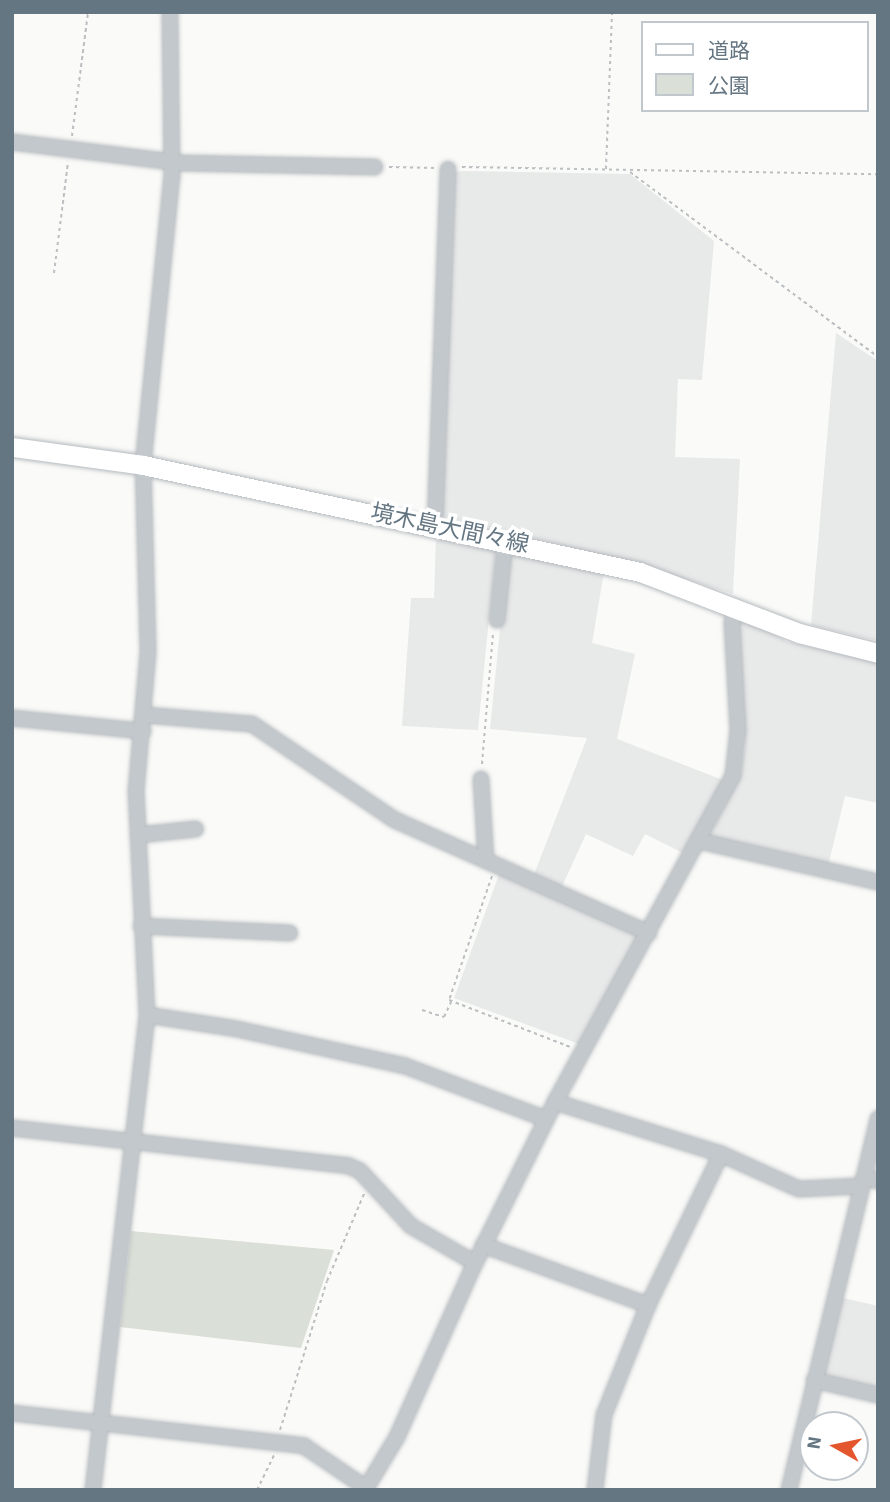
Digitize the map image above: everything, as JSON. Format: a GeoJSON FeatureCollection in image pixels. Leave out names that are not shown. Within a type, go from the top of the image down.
{"type":"FeatureCollection","features":[{"type":"Feature","properties":{"kind":"main road","name":"境木島大間々線"},"geometry":{"type":"LineString","coordinates":[[12,447],[143,465],[435,525],[665,579],[799,633],[878,653]]}},
{"type":"Feature","properties":{"kind":"street"},"geometry":{"type":"LineString","coordinates":[[93,1490],[135,1142],[147,1015],[141,926],[137,778],[145,715],[143,465],[173,162],[170,12]]}},
{"type":"Feature","properties":{"kind":"street"},"geometry":{"type":"LineString","coordinates":[[12,142],[173,162],[375,167]]}},
{"type":"Feature","properties":{"kind":"street"},"geometry":{"type":"LineString","coordinates":[[435,525],[448,169]]}},
{"type":"Feature","properties":{"kind":"street"},"geometry":{"type":"LineString","coordinates":[[497,620],[505,541]]}},
{"type":"Feature","properties":{"kind":"street"},"geometry":{"type":"LineString","coordinates":[[12,1413],[314,1449],[366,1489],[397,1437],[483,1245],[546,1119],[699,841],[737,766],[732,622],[736,608]]}},
{"type":"Feature","properties":{"kind":"street"},"geometry":{"type":"LineString","coordinates":[[145,715],[252,723],[375,809],[649,933]]}},
{"type":"Feature","properties":{"kind":"street"},"geometry":{"type":"LineString","coordinates":[[12,718],[143,731]]}},
{"type":"Feature","properties":{"kind":"street"},"geometry":{"type":"LineString","coordinates":[[481,779],[491,863]]}},
{"type":"Feature","properties":{"kind":"street"},"geometry":{"type":"LineString","coordinates":[[138,835],[196,829]]}},
{"type":"Feature","properties":{"kind":"street"},"geometry":{"type":"LineString","coordinates":[[699,841],[878,882]]}},
{"type":"Feature","properties":{"kind":"street"},"geometry":{"type":"LineString","coordinates":[[141,926],[290,933]]}},
{"type":"Feature","properties":{"kind":"street"},"geometry":{"type":"LineString","coordinates":[[147,1015],[237,1029],[405,1066],[546,1119]]}},
{"type":"Feature","properties":{"kind":"street"},"geometry":{"type":"LineString","coordinates":[[555,1102],[722,1154],[799,1189],[868,1181]]}},
{"type":"Feature","properties":{"kind":"street"},"geometry":{"type":"LineString","coordinates":[[789,1490],[814,1380],[868,1181],[878,1119]]}},
{"type":"Feature","properties":{"kind":"street"},"geometry":{"type":"LineString","coordinates":[[12,1128],[349,1166],[370,1181],[411,1226],[475,1263]]}},
{"type":"Feature","properties":{"kind":"street"},"geometry":{"type":"LineString","coordinates":[[595,1490],[604,1416],[648,1305],[722,1154]]}},
{"type":"Feature","properties":{"kind":"street"},"geometry":{"type":"LineString","coordinates":[[483,1245],[648,1305]]}},
{"type":"Feature","properties":{"kind":"street"},"geometry":{"type":"LineString","coordinates":[[814,1380],[878,1395]]}},
{"type":"Feature","properties":{"kind":"path"},"geometry":{"type":"LineString","coordinates":[[606,170],[612,12]]}},
{"type":"Feature","properties":{"kind":"path"},"geometry":{"type":"LineString","coordinates":[[375,167],[878,174]]}},
{"type":"Feature","properties":{"kind":"path"},"geometry":{"type":"LineString","coordinates":[[629,171],[878,357]]}},
{"type":"Feature","properties":{"kind":"path"},"geometry":{"type":"LineString","coordinates":[[481,779],[497,620]]}},
{"type":"Feature","properties":{"kind":"path"},"geometry":{"type":"LineString","coordinates":[[422,1010],[444,1017],[452,1001],[491,863]]}},
{"type":"Feature","properties":{"kind":"path"},"geometry":{"type":"LineString","coordinates":[[452,1001],[582,1052]]}},
{"type":"Feature","properties":{"kind":"path"},"geometry":{"type":"LineString","coordinates":[[257,1490],[276,1443],[327,1281],[370,1181]]}},
{"type":"Feature","properties":{"kind":"shaded area"},"geometry":{"type":"Polygon","coordinates":[[[454,173],[630,174],[714,241],[702,380],[678,379],[675,457],[740,459],[733,594],[632,562],[442,516],[454,173]]]}},
{"type":"Feature","properties":{"kind":"shaded area"},"geometry":{"type":"Polygon","coordinates":[[[836,333],[878,361],[878,641],[811,625],[836,333]]]}},
{"type":"Feature","properties":{"kind":"shaded area"},"geometry":{"type":"Polygon","coordinates":[[[436,534],[496,547],[478,730],[402,726],[411,598],[434,598],[436,534]]]}},
{"type":"Feature","properties":{"kind":"shaded area"},"geometry":{"type":"Polygon","coordinates":[[[508,549],[604,572],[592,643],[635,654],[617,739],[723,780],[685,854],[645,834],[633,856],[586,834],[560,891],[533,877],[587,738],[490,729],[508,549]]]}},
{"type":"Feature","properties":{"kind":"shaded area"},"geometry":{"type":"Polygon","coordinates":[[[743,619],[788,642],[878,662],[878,803],[845,796],[828,866],[710,836],[741,774],[745,746],[738,622],[743,619]]]}},
{"type":"Feature","properties":{"kind":"shaded area"},"geometry":{"type":"Polygon","coordinates":[[[500,872],[641,936],[579,1044],[454,998],[500,872]]]}},
{"type":"Feature","properties":{"kind":"shaded area"},"geometry":{"type":"Polygon","coordinates":[[[839,1297],[878,1306],[878,1388],[821,1374],[839,1297]]]}},
{"type":"Feature","properties":{"kind":"green space"},"geometry":{"type":"Polygon","coordinates":[[[131,1231],[334,1250],[301,1348],[120,1327],[131,1231]]]}}]}
